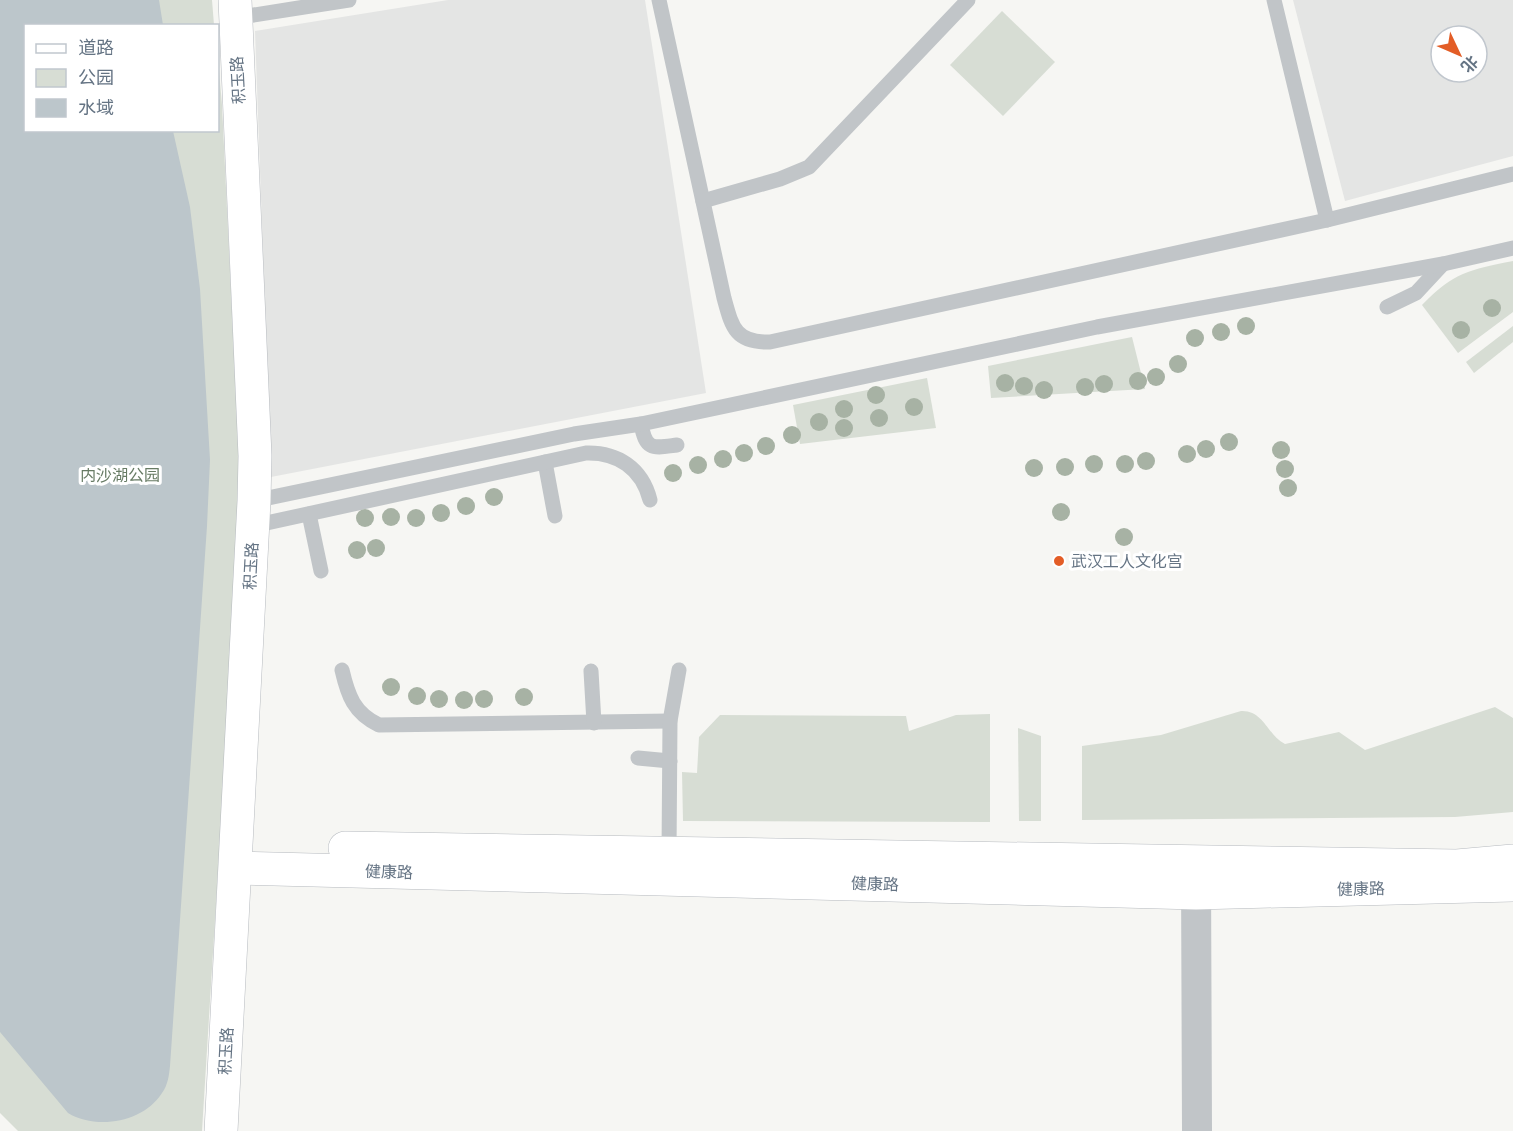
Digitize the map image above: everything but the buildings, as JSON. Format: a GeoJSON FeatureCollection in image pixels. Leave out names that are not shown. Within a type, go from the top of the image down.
{"type":"FeatureCollection","features":[{"type":"Feature","properties":{"kind":"street","name":"积玉路"},"geometry":{"type":"LineString","coordinates":[[221,1131],[254,514],[254,444],[235,9]]}},
{"type":"Feature","properties":{"kind":"street","name":"健康路"},"geometry":{"type":"LineString","coordinates":[[237,857],[669,854],[1196,877],[1457,866],[1513,861]]}},
{"type":"Feature","properties":{"kind":"street","name":"健康路"},"geometry":{"type":"LineString","coordinates":[[237,857],[1513,885]]}},
{"type":"Feature","properties":{"kind":"street"},"geometry":{"type":"LineString","coordinates":[[1196,877],[1197,1131]]}},
{"type":"Feature","properties":{"kind":"lane"},"geometry":{"type":"LineString","coordinates":[[235,9],[349,0]]}},
{"type":"Feature","properties":{"kind":"lane"},"geometry":{"type":"LineString","coordinates":[[659,0],[731,324],[743,337],[758,342],[770,342],[1328,220],[1513,174]]}},
{"type":"Feature","properties":{"kind":"lane"},"geometry":{"type":"LineString","coordinates":[[703,201],[780,179],[809,167],[968,0]]}},
{"type":"Feature","properties":{"kind":"lane"},"geometry":{"type":"LineString","coordinates":[[1274,0],[1328,220]]}},
{"type":"Feature","properties":{"kind":"lane"},"geometry":{"type":"LineString","coordinates":[[254,514],[574,434],[641,424],[1097,327],[1443,264],[1513,248]]}},
{"type":"Feature","properties":{"kind":"lane"},"geometry":{"type":"LineString","coordinates":[[1387,307],[1416,293],[1443,264]]}},
{"type":"Feature","properties":{"kind":"lane"},"geometry":{"type":"LineString","coordinates":[[641,424],[643,438],[649,445],[657,448],[677,445]]}},
{"type":"Feature","properties":{"kind":"lane"},"geometry":{"type":"LineString","coordinates":[[254,514],[309,514],[586,453],[615,456],[636,472],[648,490],[650,500]]}},
{"type":"Feature","properties":{"kind":"lane"},"geometry":{"type":"LineString","coordinates":[[545,462],[555,516]]}},
{"type":"Feature","properties":{"kind":"lane"},"geometry":{"type":"LineString","coordinates":[[309,514],[321,571]]}},
{"type":"Feature","properties":{"kind":"lane"},"geometry":{"type":"LineString","coordinates":[[342,670],[351,702],[366,719],[379,725],[670,721]]}},
{"type":"Feature","properties":{"kind":"lane"},"geometry":{"type":"LineString","coordinates":[[669,854],[670,721],[679,670]]}},
{"type":"Feature","properties":{"kind":"lane"},"geometry":{"type":"LineString","coordinates":[[591,671],[594,723]]}},
{"type":"Feature","properties":{"kind":"lane"},"geometry":{"type":"LineString","coordinates":[[638,758],[670,761]]}},
{"type":"Feature","properties":{"kind":"shaded area"},"geometry":{"type":"Polygon","coordinates":[[[448,0],[645,0],[706,393],[271,477],[255,31],[448,0]]]}},
{"type":"Feature","properties":{"kind":"shaded area"},"geometry":{"type":"Polygon","coordinates":[[[1293,0],[1513,0],[1513,156],[1345,201],[1293,0]]]}},
{"type":"Feature","properties":{"kind":"green space","name":"内沙湖公园"},"geometry":{"type":"Polygon","coordinates":[[[0,0],[212,0],[214,24],[24,24],[24,132],[219,132],[219,70],[241,498],[202,1131],[18,1131],[0,1113],[0,0]]]}},
{"type":"Feature","properties":{"kind":"green space"},"geometry":{"type":"Polygon","coordinates":[[[1002,11],[1055,62],[1003,116],[950,65],[1002,11]]]}},
{"type":"Feature","properties":{"kind":"green space"},"geometry":{"type":"Polygon","coordinates":[[[1513,261],[1513,312],[1458,353],[1422,305],[1444,285],[1463,274],[1513,261]]]}},
{"type":"Feature","properties":{"kind":"green space"},"geometry":{"type":"Polygon","coordinates":[[[1513,326],[1513,342],[1474,373],[1466,362],[1513,326]]]}},
{"type":"Feature","properties":{"kind":"green space"},"geometry":{"type":"Polygon","coordinates":[[[1132,337],[1145,389],[991,398],[988,366],[1132,337]]]}},
{"type":"Feature","properties":{"kind":"green space"},"geometry":{"type":"Polygon","coordinates":[[[927,378],[936,428],[800,444],[793,405],[927,378]]]}},
{"type":"Feature","properties":{"kind":"green space"},"geometry":{"type":"Polygon","coordinates":[[[1495,707],[1513,718],[1513,812],[1455,817],[1082,820],[1082,746],[1161,735],[1241,711],[1255,714],[1285,744],[1339,732],[1365,750],[1495,707]]]}},
{"type":"Feature","properties":{"kind":"green space"},"geometry":{"type":"Polygon","coordinates":[[[990,714],[990,822],[683,821],[682,772],[697,773],[699,737],[720,715],[906,716],[909,731],[956,715],[990,714]]]}},
{"type":"Feature","properties":{"kind":"green space"},"geometry":{"type":"Polygon","coordinates":[[[1018,728],[1041,736],[1041,821],[1019,821],[1018,728]]]}},
{"type":"Feature","properties":{"kind":"water","name":"内沙湖公园"},"geometry":{"type":"Polygon","coordinates":[[[0,0],[159,0],[163,24],[24,24],[24,132],[173,132],[190,207],[200,289],[210,460],[170,1069],[166,1087],[154,1103],[131,1117],[105,1122],[79,1118],[68,1113],[0,1032],[0,0]]]}},
{"type":"Feature","properties":{"kind":"place","name":"武汉工人文化宫"},"geometry":{"type":"Point","coordinates":[1059,561]}}]}
